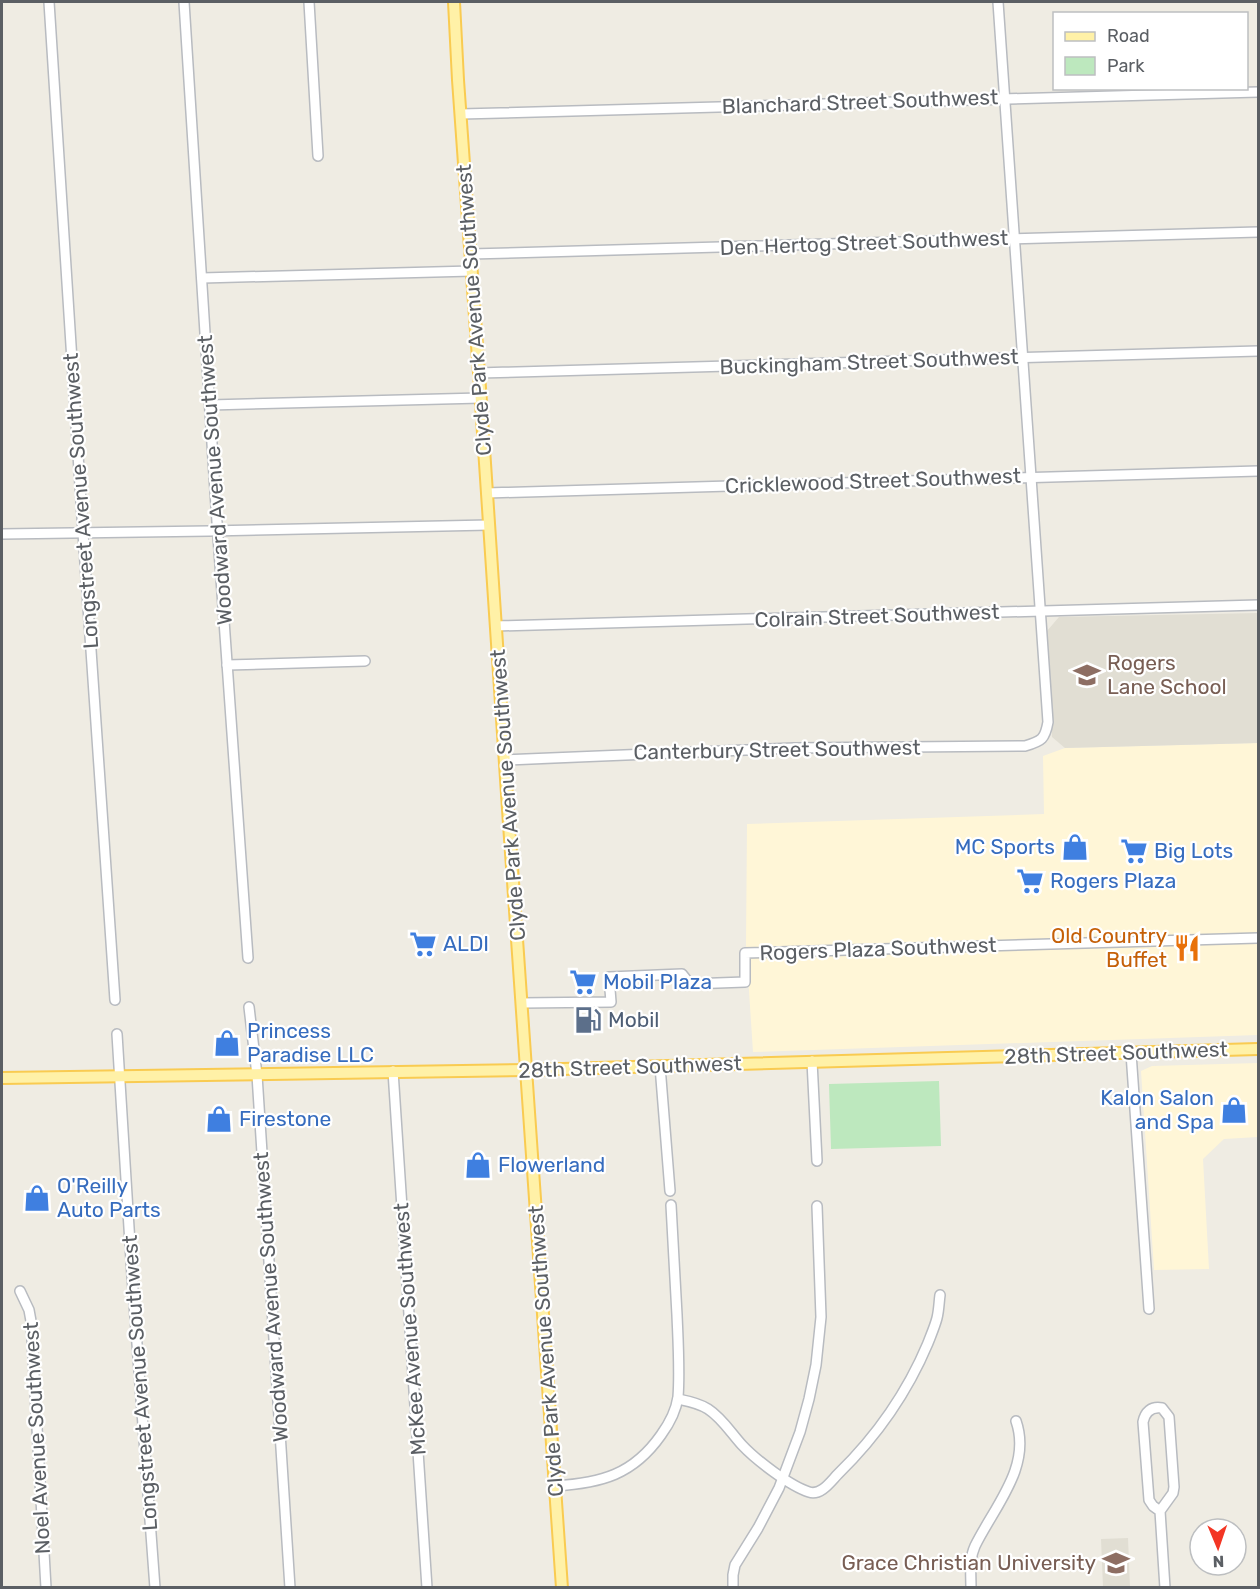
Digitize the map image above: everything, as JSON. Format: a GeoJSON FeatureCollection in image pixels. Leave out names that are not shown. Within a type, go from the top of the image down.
{"type":"FeatureCollection","features":[{"type":"Feature","properties":{"kind":"main road","name":"Clyde Park Avenue Southwest"},"geometry":{"type":"LineString","coordinates":[[454,2],[562,1587]]}},
{"type":"Feature","properties":{"kind":"main road","name":"28th Street Southwest"},"geometry":{"type":"LineString","coordinates":[[2,1078],[527,1070],[1258,1049]]}},
{"type":"Feature","properties":{"kind":"street","name":"Longstreet Avenue Southwest"},"geometry":{"type":"LineString","coordinates":[[49,2],[115,1000]]}},
{"type":"Feature","properties":{"kind":"street","name":"Woodward Avenue Southwest"},"geometry":{"type":"LineString","coordinates":[[184,2],[248,958]]}},
{"type":"Feature","properties":{"kind":"street"},"geometry":{"type":"LineString","coordinates":[[309,2],[318,156]]}},
{"type":"Feature","properties":{"kind":"street"},"geometry":{"type":"LineString","coordinates":[[998,2],[1040,612]]}},
{"type":"Feature","properties":{"kind":"street","name":"Blanchard Street Southwest"},"geometry":{"type":"LineString","coordinates":[[461,114],[1258,92]]}},
{"type":"Feature","properties":{"kind":"street","name":"Den Hertog Street Southwest"},"geometry":{"type":"LineString","coordinates":[[470,254],[1258,232]]}},
{"type":"Feature","properties":{"kind":"street"},"geometry":{"type":"LineString","coordinates":[[202,278],[472,272]]}},
{"type":"Feature","properties":{"kind":"street","name":"Buckingham Street Southwest"},"geometry":{"type":"LineString","coordinates":[[479,373],[1258,351]]}},
{"type":"Feature","properties":{"kind":"street"},"geometry":{"type":"LineString","coordinates":[[210,405],[480,398]]}},
{"type":"Feature","properties":{"kind":"street","name":"Cricklewood Street Southwest"},"geometry":{"type":"LineString","coordinates":[[487,493],[1258,471]]}},
{"type":"Feature","properties":{"kind":"street"},"geometry":{"type":"LineString","coordinates":[[2,534],[489,525]]}},
{"type":"Feature","properties":{"kind":"street","name":"Colrain Street Southwest"},"geometry":{"type":"LineString","coordinates":[[496,626],[1258,605]]}},
{"type":"Feature","properties":{"kind":"street","name":"Canterbury Street Southwest"},"geometry":{"type":"LineString","coordinates":[[505,760],[794,748],[1025,746],[1040,741],[1046,734],[1048,722],[1040,612]]}},
{"type":"Feature","properties":{"kind":"street"},"geometry":{"type":"LineString","coordinates":[[227,665],[365,661]]}},
{"type":"Feature","properties":{"kind":"street","name":"Rogers Plaza Southwest"},"geometry":{"type":"LineString","coordinates":[[522,1003],[611,1002],[609,977],[682,974],[690,984],[745,982],[745,953],[1258,938]]}},
{"type":"Feature","properties":{"kind":"street","name":"Woodward Avenue Southwest"},"geometry":{"type":"LineString","coordinates":[[249,1007],[257,1075],[290,1587]]}},
{"type":"Feature","properties":{"kind":"street","name":"Longstreet Avenue Southwest"},"geometry":{"type":"LineString","coordinates":[[117,1035],[155,1587]]}},
{"type":"Feature","properties":{"kind":"street"},"geometry":{"type":"LineString","coordinates":[[1131,1053],[1149,1309]]}},
{"type":"Feature","properties":{"kind":"street"},"geometry":{"type":"LineString","coordinates":[[812,1061],[817,1161]]}},
{"type":"Feature","properties":{"kind":"street"},"geometry":{"type":"LineString","coordinates":[[660,1066],[670,1191]]}},
{"type":"Feature","properties":{"kind":"street","name":"McKee Avenue Southwest"},"geometry":{"type":"LineString","coordinates":[[393,1071],[427,1587]]}},
{"type":"Feature","properties":{"kind":"street"},"geometry":{"type":"LineString","coordinates":[[555,1486],[596,1482],[632,1466],[653,1447],[666,1427],[678,1399],[678,1342],[671,1205]]}},
{"type":"Feature","properties":{"kind":"street"},"geometry":{"type":"LineString","coordinates":[[734,1587],[735,1565],[758,1528],[783,1478],[806,1410],[816,1365],[821,1317],[817,1206]]}},
{"type":"Feature","properties":{"kind":"street","name":"Noel Avenue Southwest"},"geometry":{"type":"LineString","coordinates":[[20,1291],[29,1310],[31,1321],[46,1587]]}},
{"type":"Feature","properties":{"kind":"street"},"geometry":{"type":"LineString","coordinates":[[678,1399],[698,1404],[717,1416],[752,1455],[783,1478],[809,1492],[818,1492],[867,1444],[912,1379],[937,1319],[940,1295]]}},
{"type":"Feature","properties":{"kind":"street"},"geometry":{"type":"LineString","coordinates":[[1160,1511],[1153,1506],[1148,1494],[1143,1422],[1144,1415],[1156,1407],[1162,1408],[1168,1417],[1174,1487],[1173,1493],[1160,1511],[1165,1587]]}},
{"type":"Feature","properties":{"kind":"street"},"geometry":{"type":"LineString","coordinates":[[971,1587],[970,1568],[975,1548],[1008,1490],[1018,1460],[1020,1443],[1016,1421]]}},
{"type":"Feature","properties":{"kind":"shaded area"},"geometry":{"type":"Polygon","coordinates":[[[1258,613],[1258,743],[1065,748],[1052,737],[1047,631],[1059,617],[1258,613]]]}},
{"type":"Feature","properties":{"kind":"shaded area"},"geometry":{"type":"Polygon","coordinates":[[[1258,743],[1258,1035],[753,1052],[746,945],[747,824],[1044,814],[1043,756],[1065,748],[1258,743]]]}},
{"type":"Feature","properties":{"kind":"shaded area"},"geometry":{"type":"Polygon","coordinates":[[[1258,1063],[1258,1137],[1224,1139],[1203,1159],[1209,1269],[1154,1270],[1141,1071],[1152,1066],[1258,1063]]]}},
{"type":"Feature","properties":{"kind":"shaded area","name":"Grace Christian University"},"geometry":{"type":"Polygon","coordinates":[[[1128,1538],[1130,1587],[1103,1587],[1101,1539],[1128,1538]]]}},
{"type":"Feature","properties":{"kind":"green space"},"geometry":{"type":"Polygon","coordinates":[[[939,1081],[941,1146],[831,1149],[829,1084],[939,1081]]]}},
{"type":"Feature","properties":{"kind":"place","name":"Rogers Lane School"},"geometry":{"type":"Point","coordinates":[1087,675]}},
{"type":"Feature","properties":{"kind":"place","name":"MC Sports"},"geometry":{"type":"Point","coordinates":[1075,847]}},
{"type":"Feature","properties":{"kind":"place","name":"Big Lots"},"geometry":{"type":"Point","coordinates":[1134,851]}},
{"type":"Feature","properties":{"kind":"place","name":"Rogers Plaza"},"geometry":{"type":"Point","coordinates":[1030,881]}},
{"type":"Feature","properties":{"kind":"place","name":"ALDI"},"geometry":{"type":"Point","coordinates":[423,944]}},
{"type":"Feature","properties":{"kind":"place","name":"Old Country Buffet"},"geometry":{"type":"Point","coordinates":[1187,948]}},
{"type":"Feature","properties":{"kind":"place","name":"Mobil Plaza"},"geometry":{"type":"Point","coordinates":[583,982]}},
{"type":"Feature","properties":{"kind":"place","name":"Mobil"},"geometry":{"type":"Point","coordinates":[588,1020]}},
{"type":"Feature","properties":{"kind":"place","name":"Princess Paradise LLC"},"geometry":{"type":"Point","coordinates":[227,1043]}},
{"type":"Feature","properties":{"kind":"place","name":"Kalon Salon and Spa"},"geometry":{"type":"Point","coordinates":[1234,1110]}},
{"type":"Feature","properties":{"kind":"place","name":"Firestone"},"geometry":{"type":"Point","coordinates":[219,1119]}},
{"type":"Feature","properties":{"kind":"place","name":"Flowerland"},"geometry":{"type":"Point","coordinates":[478,1165]}},
{"type":"Feature","properties":{"kind":"place","name":"O'Reilly Auto Parts"},"geometry":{"type":"Point","coordinates":[37,1198]}},
{"type":"Feature","properties":{"kind":"place","name":"Grace Christian University"},"geometry":{"type":"Point","coordinates":[1116,1563]}}]}
